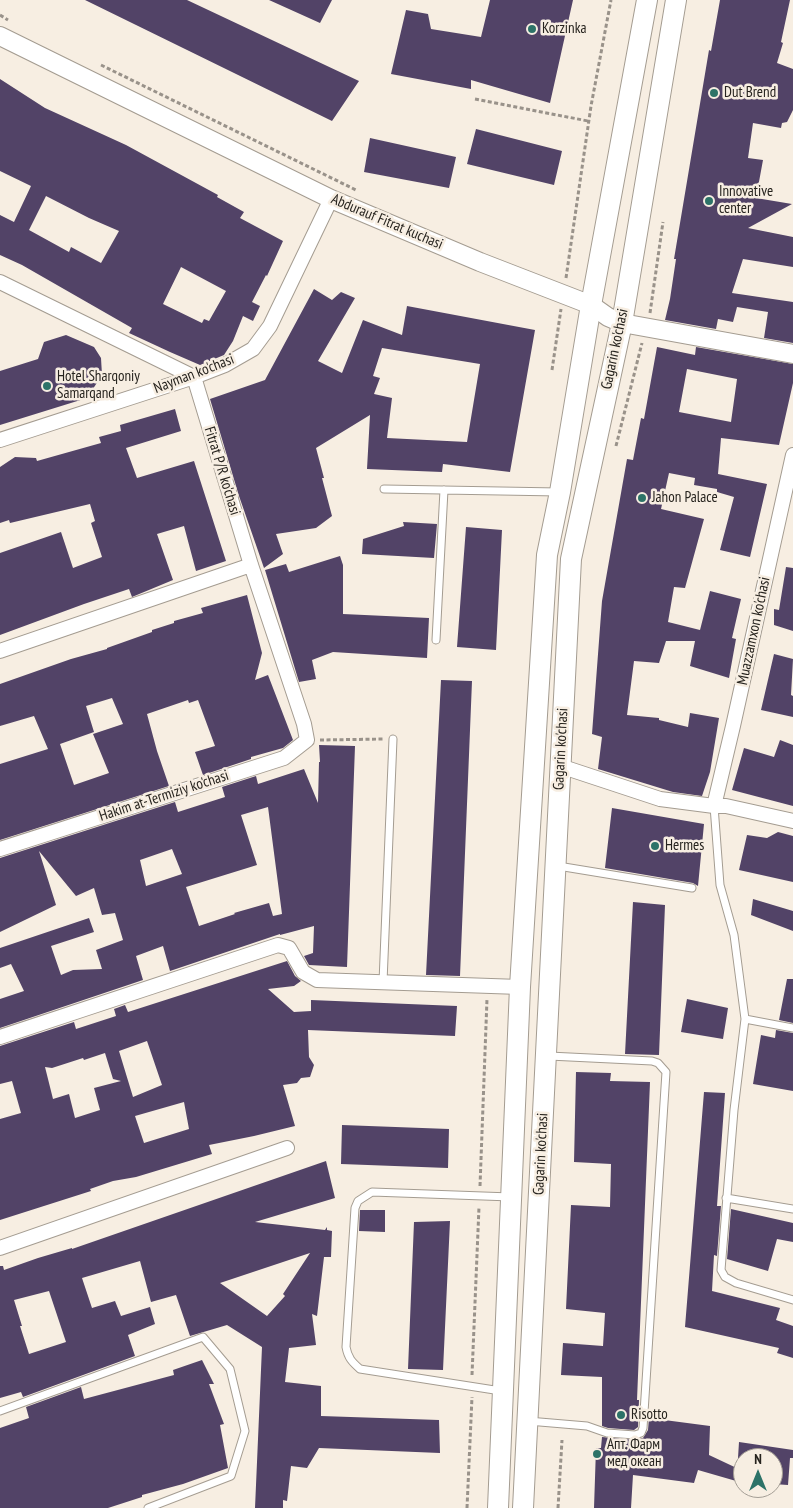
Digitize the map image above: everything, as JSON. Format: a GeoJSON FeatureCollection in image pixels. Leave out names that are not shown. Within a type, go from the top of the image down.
{"type":"FeatureCollection","features":[{"type":"Feature","properties":{"kind":"main road","name":"Gagarin ko'chasi"},"geometry":{"type":"LineString","coordinates":[[498,1508],[520,987],[547,555],[560,492],[590,305],[647,0]]}},
{"type":"Feature","properties":{"kind":"main road","name":"Gagarin ko'chasi"},"geometry":{"type":"LineString","coordinates":[[523,1508],[571,559],[622,323],[676,0]]}},
{"type":"Feature","properties":{"kind":"street","name":"Abdurauf Fitrat kuchasi"},"geometry":{"type":"LineString","coordinates":[[0,36],[331,198],[480,262],[590,305],[608,317],[622,323],[793,354]]}},
{"type":"Feature","properties":{"kind":"street","name":"Nayman ko'chasi"},"geometry":{"type":"LineString","coordinates":[[0,440],[194,377],[225,365],[253,349],[270,326],[331,198]]}},
{"type":"Feature","properties":{"kind":"street"},"geometry":{"type":"LineString","coordinates":[[0,282],[194,377]]}},
{"type":"Feature","properties":{"kind":"street","name":"Fitrat P/R ko'chasi"},"geometry":{"type":"LineString","coordinates":[[194,377],[251,564],[304,724],[307,740]]}},
{"type":"Feature","properties":{"kind":"street","name":"Muazzamxon ko'chasi"},"geometry":{"type":"LineString","coordinates":[[714,806],[793,455]]}},
{"type":"Feature","properties":{"kind":"street"},"geometry":{"type":"LineString","coordinates":[[0,651],[251,564]]}},
{"type":"Feature","properties":{"kind":"street","name":"Hakim at-Termiziy ko'chasi"},"geometry":{"type":"LineString","coordinates":[[0,849],[284,758],[307,740]]}},
{"type":"Feature","properties":{"kind":"street"},"geometry":{"type":"LineString","coordinates":[[560,766],[660,799],[726,806],[793,821]]}},
{"type":"Feature","properties":{"kind":"street"},"geometry":{"type":"LineString","coordinates":[[0,1037],[278,945],[289,948],[303,972],[317,980],[520,987]]}},
{"type":"Feature","properties":{"kind":"street"},"geometry":{"type":"LineString","coordinates":[[0,1248],[287,1148]]}},
{"type":"Feature","properties":{"kind":"lane"},"geometry":{"type":"LineString","coordinates":[[384,489],[560,492]]}},
{"type":"Feature","properties":{"kind":"lane"},"geometry":{"type":"LineString","coordinates":[[436,640],[444,490]]}},
{"type":"Feature","properties":{"kind":"lane"},"geometry":{"type":"LineString","coordinates":[[383,982],[393,739]]}},
{"type":"Feature","properties":{"kind":"lane"},"geometry":{"type":"LineString","coordinates":[[714,806],[720,885],[734,935],[745,1019],[734,1110],[721,1270],[725,1277],[736,1283],[793,1300]]}},
{"type":"Feature","properties":{"kind":"lane"},"geometry":{"type":"LineString","coordinates":[[555,865],[692,888]]}},
{"type":"Feature","properties":{"kind":"lane"},"geometry":{"type":"LineString","coordinates":[[745,1019],[793,1028]]}},
{"type":"Feature","properties":{"kind":"lane"},"geometry":{"type":"LineString","coordinates":[[528,1421],[586,1426],[606,1434],[635,1435],[641,1433],[643,1428],[666,1072],[658,1063],[652,1062],[546,1056]]}},
{"type":"Feature","properties":{"kind":"lane"},"geometry":{"type":"LineString","coordinates":[[503,1392],[360,1369],[351,1361],[346,1347],[355,1208],[358,1201],[372,1192],[511,1197]]}},
{"type":"Feature","properties":{"kind":"lane"},"geometry":{"type":"LineString","coordinates":[[726,1198],[793,1209]]}},
{"type":"Feature","properties":{"kind":"lane"},"geometry":{"type":"LineString","coordinates":[[0,1411],[203,1337],[230,1369],[245,1431],[231,1476],[148,1508]]}},
{"type":"Feature","properties":{"kind":"path"},"geometry":{"type":"LineString","coordinates":[[552,370],[588,121],[611,0]]}},
{"type":"Feature","properties":{"kind":"path"},"geometry":{"type":"LineString","coordinates":[[0,15],[10,20]]}},
{"type":"Feature","properties":{"kind":"path"},"geometry":{"type":"LineString","coordinates":[[98,64],[362,193]]}},
{"type":"Feature","properties":{"kind":"path"},"geometry":{"type":"LineString","coordinates":[[475,99],[588,121]]}},
{"type":"Feature","properties":{"kind":"path"},"geometry":{"type":"LineString","coordinates":[[307,740],[393,739]]}},
{"type":"Feature","properties":{"kind":"path"},"geometry":{"type":"LineString","coordinates":[[467,1508],[487,986]]}},
{"type":"Feature","properties":{"kind":"path"},"geometry":{"type":"LineString","coordinates":[[558,1508],[562,1440]]}},
{"type":"Feature","properties":{"kind":"building"},"geometry":{"type":"Polygon","coordinates":[[[85,0],[187,0],[359,81],[332,121],[85,0]]]}},
{"type":"Feature","properties":{"kind":"building"},"geometry":{"type":"Polygon","coordinates":[[[269,0],[332,0],[320,23],[269,0]]]}},
{"type":"Feature","properties":{"kind":"building"},"geometry":{"type":"Polygon","coordinates":[[[490,0],[573,0],[550,103],[471,80],[471,89],[391,74],[406,10],[428,14],[431,29],[481,37],[490,0]]]}},
{"type":"Feature","properties":{"kind":"building"},"geometry":{"type":"Polygon","coordinates":[[[720,0],[790,0],[781,42],[783,43],[777,63],[793,69],[793,110],[787,122],[782,123],[781,128],[753,123],[748,158],[763,160],[756,198],[792,204],[748,228],[793,237],[793,267],[743,259],[732,293],[793,302],[793,343],[764,338],[768,312],[737,307],[733,322],[718,319],[716,329],[665,320],[670,299],[676,259],[674,259],[709,50],[711,51],[720,0]]]}},
{"type":"Feature","properties":{"kind":"building"},"geometry":{"type":"Polygon","coordinates":[[[0,79],[45,108],[126,145],[218,195],[217,197],[244,212],[240,218],[283,241],[267,276],[252,302],[260,306],[253,321],[243,316],[233,341],[224,355],[200,365],[129,333],[132,328],[22,265],[0,255],[0,215],[14,222],[31,186],[0,171],[0,79]],[[46,196],[29,230],[69,252],[71,247],[101,263],[119,231],[46,196]],[[181,267],[163,304],[202,323],[204,319],[209,321],[226,291],[181,267]]]}},
{"type":"Feature","properties":{"kind":"building"},"geometry":{"type":"Polygon","coordinates":[[[476,129],[562,151],[554,185],[467,164],[476,129]]]}},
{"type":"Feature","properties":{"kind":"building"},"geometry":{"type":"Polygon","coordinates":[[[370,138],[456,157],[449,188],[364,172],[370,138]]]}},
{"type":"Feature","properties":{"kind":"building"},"geometry":{"type":"Polygon","coordinates":[[[314,289],[332,300],[341,292],[355,298],[318,361],[342,373],[363,320],[402,335],[407,306],[535,330],[510,472],[443,464],[442,472],[367,469],[370,415],[316,448],[332,516],[316,528],[276,534],[283,554],[264,568],[239,496],[210,399],[265,380],[314,289]],[[382,348],[373,376],[380,378],[374,394],[392,398],[387,438],[467,442],[480,364],[382,348]]]}},
{"type":"Feature","properties":{"kind":"building","name":"Hotel Sharqoniy Samarqand"},"geometry":{"type":"Polygon","coordinates":[[[66,335],[94,347],[101,358],[102,375],[87,398],[0,425],[0,371],[38,359],[44,342],[66,335]]]}},
{"type":"Feature","properties":{"kind":"building"},"geometry":{"type":"Polygon","coordinates":[[[657,347],[695,355],[696,347],[793,364],[793,383],[779,445],[721,438],[718,474],[767,484],[750,557],[720,550],[734,497],[717,492],[717,489],[694,485],[695,478],[669,473],[661,509],[704,519],[685,588],[674,587],[668,622],[700,630],[710,591],[741,599],[732,638],[736,639],[729,678],[690,666],[695,641],[666,641],[659,663],[634,661],[627,715],[659,718],[659,720],[688,727],[690,713],[719,718],[710,772],[702,796],[673,792],[598,769],[602,737],[592,734],[602,601],[627,459],[633,460],[641,418],[644,419],[657,347]],[[687,369],[679,412],[731,422],[737,379],[687,369]]]}},
{"type":"Feature","properties":{"kind":"building"},"geometry":{"type":"Polygon","coordinates":[[[175,409],[181,431],[126,448],[137,478],[194,461],[226,561],[196,571],[184,526],[157,534],[173,580],[132,597],[129,589],[0,635],[0,553],[61,532],[73,568],[102,557],[91,523],[95,521],[90,504],[10,523],[9,520],[0,523],[0,467],[15,457],[36,458],[37,461],[101,443],[99,437],[121,431],[120,425],[175,409]]]}},
{"type":"Feature","properties":{"kind":"building"},"geometry":{"type":"Polygon","coordinates":[[[403,522],[437,524],[434,558],[362,554],[363,539],[404,526],[403,522]]]}},
{"type":"Feature","properties":{"kind":"building"},"geometry":{"type":"Polygon","coordinates":[[[466,527],[502,530],[496,650],[457,647],[466,527]]]}},
{"type":"Feature","properties":{"kind":"building"},"geometry":{"type":"Polygon","coordinates":[[[340,556],[343,565],[343,614],[429,618],[427,658],[333,652],[312,660],[316,679],[299,682],[265,570],[286,564],[289,572],[340,556]]]}},
{"type":"Feature","properties":{"kind":"building"},"geometry":{"type":"Polygon","coordinates":[[[786,567],[793,568],[793,631],[774,625],[774,609],[779,610],[786,567]]]}},
{"type":"Feature","properties":{"kind":"building"},"geometry":{"type":"Polygon","coordinates":[[[247,595],[262,653],[255,680],[268,675],[293,740],[283,748],[251,757],[251,759],[203,775],[195,752],[215,746],[198,700],[189,703],[188,700],[147,714],[169,786],[0,840],[0,764],[48,749],[34,716],[0,726],[0,684],[71,659],[107,649],[174,623],[174,621],[203,613],[201,608],[247,595]],[[112,698],[86,706],[94,732],[60,744],[74,785],[109,773],[93,734],[123,724],[112,698]]]}},
{"type":"Feature","properties":{"kind":"building"},"geometry":{"type":"Polygon","coordinates":[[[774,654],[793,659],[791,695],[793,696],[793,717],[761,710],[774,654]]]}},
{"type":"Feature","properties":{"kind":"building"},"geometry":{"type":"Polygon","coordinates":[[[441,680],[472,681],[460,976],[426,975],[441,680]]]}},
{"type":"Feature","properties":{"kind":"building"},"geometry":{"type":"Polygon","coordinates":[[[780,740],[793,745],[793,806],[732,790],[744,748],[774,757],[780,740]]]}},
{"type":"Feature","properties":{"kind":"building"},"geometry":{"type":"Polygon","coordinates":[[[319,745],[355,746],[347,967],[309,965],[304,956],[313,953],[314,926],[280,934],[170,971],[163,946],[136,956],[143,980],[0,1028],[0,999],[24,991],[11,964],[0,968],[0,948],[89,918],[94,932],[51,946],[61,975],[73,970],[102,969],[96,950],[123,940],[115,913],[102,915],[94,888],[76,896],[39,851],[56,905],[0,932],[0,858],[175,802],[178,812],[225,797],[222,787],[256,776],[258,784],[304,769],[318,803],[319,745]],[[268,807],[241,815],[257,865],[186,887],[199,926],[269,903],[273,916],[282,914],[268,807]],[[172,849],[140,860],[146,886],[182,874],[172,849]]]}},
{"type":"Feature","properties":{"kind":"building","name":"Hermes"},"geometry":{"type":"Polygon","coordinates":[[[612,808],[704,824],[698,886],[693,883],[605,868],[612,808]]]}},
{"type":"Feature","properties":{"kind":"building"},"geometry":{"type":"Polygon","coordinates":[[[778,832],[793,836],[793,882],[739,870],[747,835],[767,838],[778,832]]]}},
{"type":"Feature","properties":{"kind":"building"},"geometry":{"type":"Polygon","coordinates":[[[753,899],[793,911],[793,931],[751,915],[753,899]]]}},
{"type":"Feature","properties":{"kind":"building"},"geometry":{"type":"Polygon","coordinates":[[[633,902],[665,905],[659,1055],[625,1054],[633,902]]]}},
{"type":"Feature","properties":{"kind":"building"},"geometry":{"type":"Polygon","coordinates":[[[287,961],[295,976],[301,981],[294,986],[268,989],[294,1012],[311,1011],[311,1000],[457,1006],[455,1036],[308,1030],[309,1057],[314,1065],[310,1077],[301,1078],[297,1083],[283,1085],[295,1126],[209,1145],[212,1154],[136,1177],[113,1181],[90,1189],[91,1191],[0,1220],[0,1119],[21,1113],[12,1081],[0,1084],[0,1046],[74,1022],[76,1029],[116,1016],[114,1009],[125,1005],[128,1012],[287,961]],[[147,1041],[119,1051],[133,1097],[162,1085],[147,1041]],[[105,1053],[84,1060],[83,1058],[52,1068],[45,1067],[53,1099],[69,1094],[75,1118],[100,1110],[94,1088],[121,1081],[113,1079],[105,1053]],[[184,1102],[135,1116],[144,1143],[189,1129],[184,1102]]]}},
{"type":"Feature","properties":{"kind":"building"},"geometry":{"type":"Polygon","coordinates":[[[787,979],[793,979],[793,1023],[779,1020],[787,979]]]}},
{"type":"Feature","properties":{"kind":"building"},"geometry":{"type":"Polygon","coordinates":[[[687,999],[728,1008],[723,1039],[681,1032],[687,999]]]}},
{"type":"Feature","properties":{"kind":"building"},"geometry":{"type":"Polygon","coordinates":[[[776,1030],[793,1033],[793,1091],[753,1084],[761,1035],[775,1038],[776,1030]]]}},
{"type":"Feature","properties":{"kind":"building"},"geometry":{"type":"Polygon","coordinates":[[[576,1072],[611,1073],[610,1081],[650,1082],[637,1400],[639,1400],[638,1427],[634,1430],[602,1426],[602,1377],[561,1375],[563,1343],[603,1346],[605,1313],[566,1309],[571,1205],[610,1207],[611,1164],[574,1162],[576,1072]]]}},
{"type":"Feature","properties":{"kind":"building"},"geometry":{"type":"Polygon","coordinates":[[[704,1092],[725,1093],[717,1206],[721,1206],[717,1256],[714,1255],[712,1291],[780,1308],[776,1320],[793,1326],[793,1358],[777,1353],[779,1348],[685,1327],[704,1092]]]}},
{"type":"Feature","properties":{"kind":"building"},"geometry":{"type":"Polygon","coordinates":[[[342,1125],[449,1129],[448,1168],[341,1164],[342,1125]]]}},
{"type":"Feature","properties":{"kind":"building"},"geometry":{"type":"Polygon","coordinates":[[[326,1161],[335,1198],[255,1222],[325,1230],[327,1227],[327,1230],[332,1231],[331,1257],[324,1257],[317,1316],[312,1314],[316,1345],[289,1348],[285,1382],[321,1386],[321,1416],[439,1420],[440,1453],[319,1448],[307,1468],[291,1466],[287,1501],[283,1500],[283,1508],[255,1508],[262,1347],[227,1325],[190,1336],[176,1295],[151,1302],[140,1261],[82,1278],[92,1308],[115,1301],[121,1316],[150,1307],[155,1324],[128,1335],[135,1356],[23,1397],[21,1392],[0,1398],[0,1266],[3,1266],[4,1270],[72,1249],[326,1161]],[[310,1253],[220,1283],[267,1316],[285,1296],[283,1294],[310,1253]],[[49,1291],[14,1300],[29,1354],[66,1342],[49,1291]]]}},
{"type":"Feature","properties":{"kind":"building"},"geometry":{"type":"Polygon","coordinates":[[[731,1209],[793,1223],[793,1242],[777,1239],[768,1271],[727,1259],[731,1209]]]}},
{"type":"Feature","properties":{"kind":"building"},"geometry":{"type":"Polygon","coordinates":[[[360,1210],[385,1210],[385,1232],[359,1231],[360,1210]]]}},
{"type":"Feature","properties":{"kind":"building"},"geometry":{"type":"Polygon","coordinates":[[[450,1221],[443,1370],[408,1369],[414,1222],[450,1221]]]}},
{"type":"Feature","properties":{"kind":"building"},"geometry":{"type":"Polygon","coordinates":[[[202,1360],[214,1384],[209,1384],[224,1424],[220,1425],[228,1468],[183,1484],[142,1495],[142,1497],[108,1508],[0,1508],[0,1428],[29,1418],[26,1407],[81,1387],[84,1399],[174,1375],[173,1370],[202,1360]]]}},
{"type":"Feature","properties":{"kind":"building"},"geometry":{"type":"Polygon","coordinates":[[[649,1418],[710,1426],[709,1455],[733,1466],[733,1480],[698,1470],[694,1483],[633,1475],[631,1508],[594,1508],[596,1448],[601,1448],[602,1437],[635,1440],[643,1438],[648,1430],[649,1418]]]}},
{"type":"Feature","properties":{"kind":"building"},"geometry":{"type":"Polygon","coordinates":[[[739,1442],[780,1448],[739,1448],[739,1442]]]}},
{"type":"Feature","properties":{"kind":"building"},"geometry":{"type":"Polygon","coordinates":[[[783,1449],[793,1450],[793,1458],[790,1458],[788,1485],[783,1485],[783,1449]]]}},
{"type":"Feature","properties":{"kind":"place","name":"Korzinka"},"geometry":{"type":"Point","coordinates":[532,29]}},
{"type":"Feature","properties":{"kind":"place","name":"Dut Brend"},"geometry":{"type":"Point","coordinates":[714,93]}},
{"type":"Feature","properties":{"kind":"place","name":"Innovative center"},"geometry":{"type":"Point","coordinates":[709,201]}},
{"type":"Feature","properties":{"kind":"place","name":"Hotel Sharqoniy Samarqand"},"geometry":{"type":"Point","coordinates":[47,386]}},
{"type":"Feature","properties":{"kind":"place","name":"Jahon Palace"},"geometry":{"type":"Point","coordinates":[642,498]}},
{"type":"Feature","properties":{"kind":"place","name":"Hermes"},"geometry":{"type":"Point","coordinates":[655,846]}},
{"type":"Feature","properties":{"kind":"place","name":"Risotto"},"geometry":{"type":"Point","coordinates":[621,1415]}},
{"type":"Feature","properties":{"kind":"place","name":"Апт. Фарм мед океан"},"geometry":{"type":"Point","coordinates":[597,1454]}}]}
